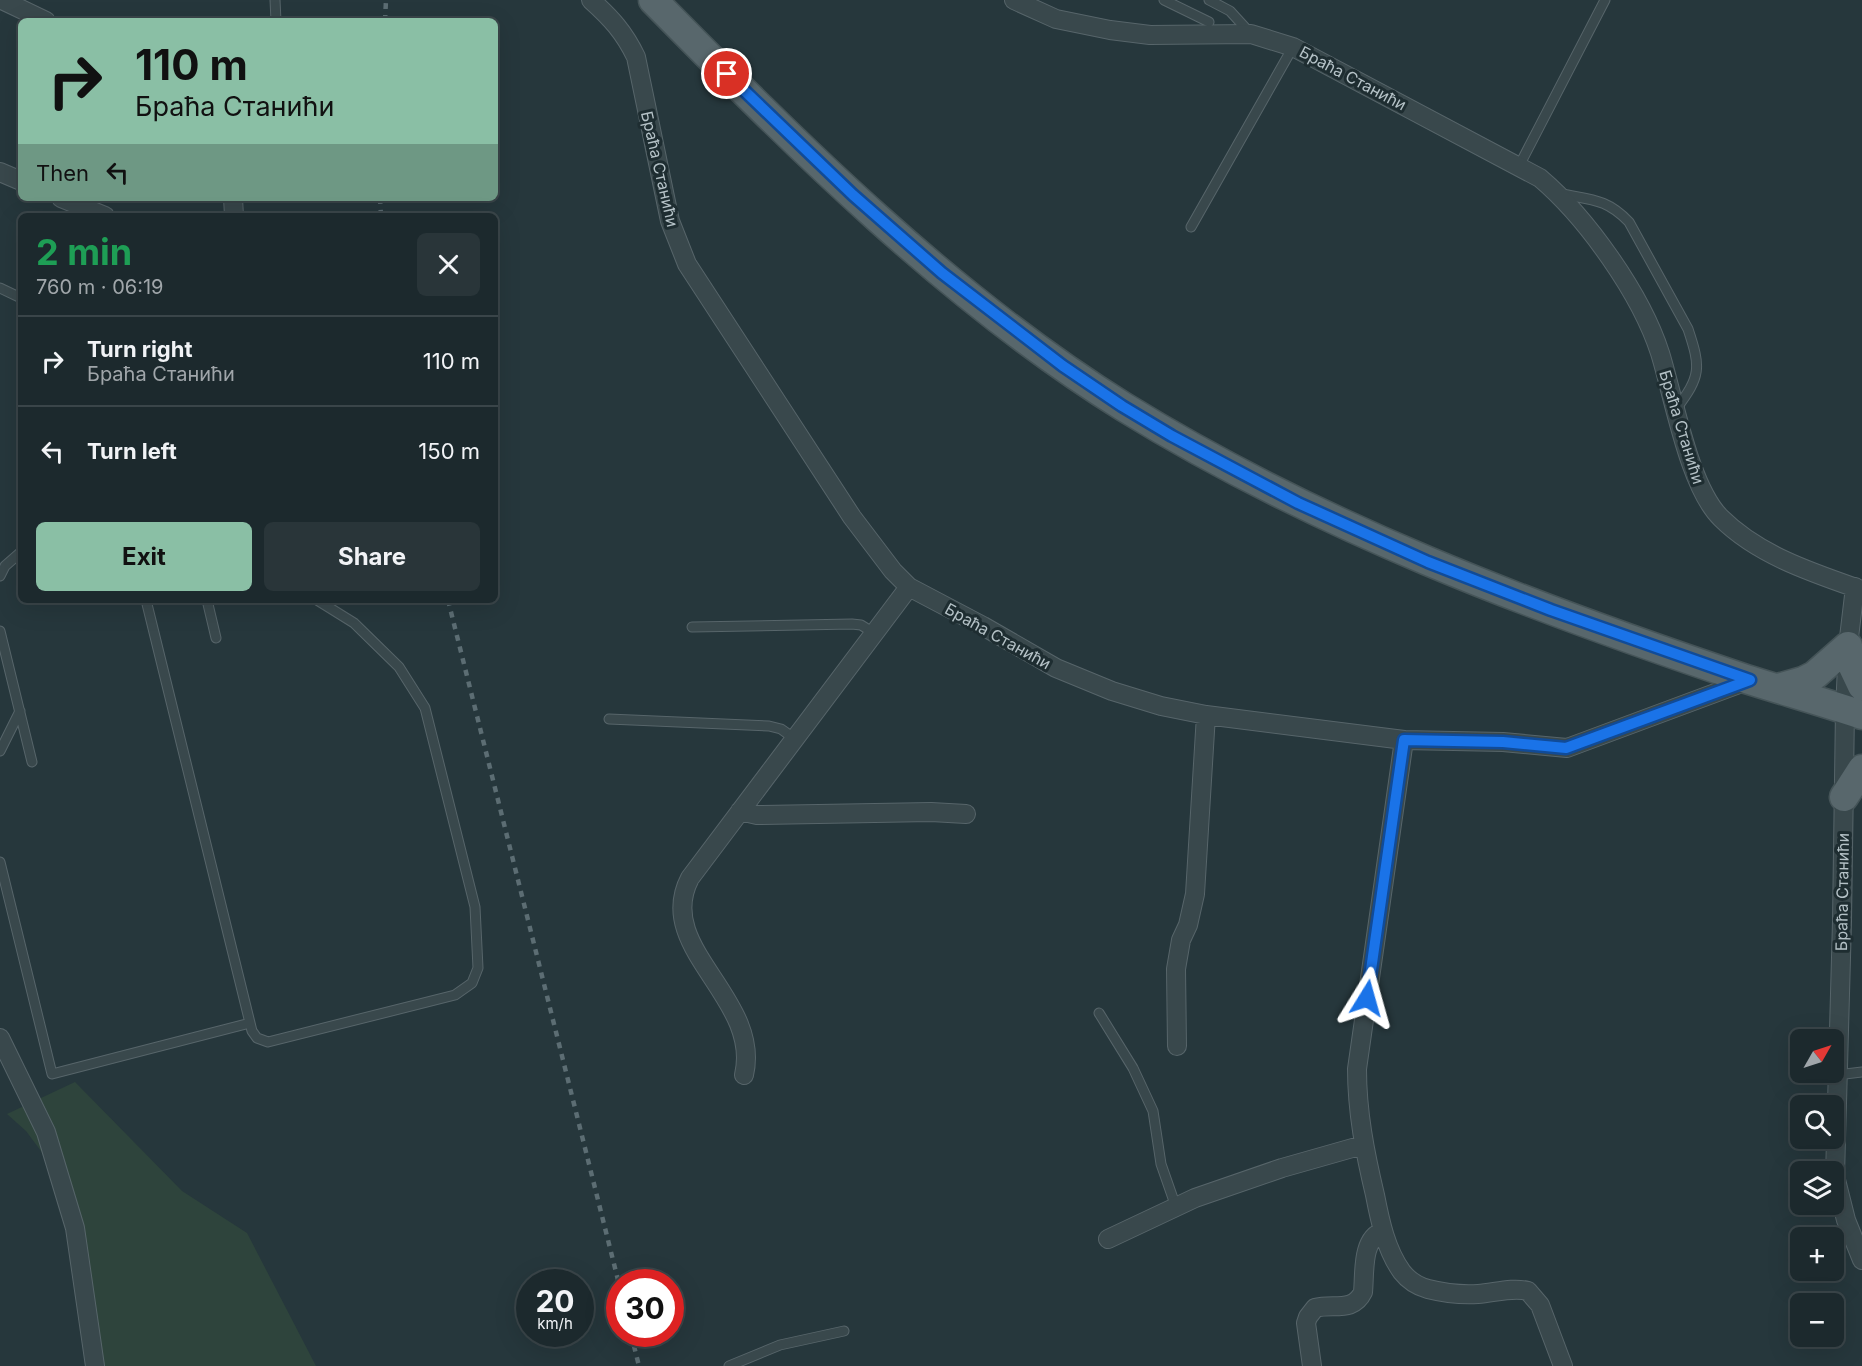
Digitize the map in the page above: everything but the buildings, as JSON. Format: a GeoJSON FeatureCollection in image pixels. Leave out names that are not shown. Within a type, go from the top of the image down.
{"type":"FeatureCollection","features":[{"type":"Feature","properties":{"kind":"main road"},"geometry":{"type":"LineString","coordinates":[[653,0],[853,195],[942,273],[1072,372],[1172,436],[1298,503],[1428,562],[1551,610],[1750,680],[1853,712]]}},
{"type":"Feature","properties":{"kind":"main road"},"geometry":{"type":"LineString","coordinates":[[1778,688],[1815,675],[1848,646]]}},
{"type":"Feature","properties":{"kind":"main road"},"geometry":{"type":"LineString","coordinates":[[1848,646],[1852,667],[1862,686]]}},
{"type":"Feature","properties":{"kind":"main road"},"geometry":{"type":"LineString","coordinates":[[1844,797],[1862,769]]}},
{"type":"Feature","properties":{"kind":"street"},"geometry":{"type":"LineString","coordinates":[[2,0],[40,18]]}},
{"type":"Feature","properties":{"kind":"street","name":"Браћа Станићи"},"geometry":{"type":"LineString","coordinates":[[591,0],[627,37],[636,57],[670,221],[687,264],[852,517],[886,563],[909,587],[1056,668],[1112,691],[1161,706],[1206,715],[1404,740],[1503,742],[1566,748],[1750,680]]}},
{"type":"Feature","properties":{"kind":"street","name":"Браћа Станићи"},"geometry":{"type":"LineString","coordinates":[[1014,0],[1056,19],[1110,30],[1150,35],[1251,34],[1293,47],[1519,166],[1540,178],[1558,194],[1614,265],[1640,309],[1659,351],[1702,492],[1719,517],[1750,543],[1780,558],[1859,589],[1848,646],[1853,712],[1844,797],[1838,1029]]}},
{"type":"Feature","properties":{"kind":"street"},"geometry":{"type":"LineString","coordinates":[[0,172],[18,180]]}},
{"type":"Feature","properties":{"kind":"street"},"geometry":{"type":"LineString","coordinates":[[68,201],[98,213]]}},
{"type":"Feature","properties":{"kind":"street"},"geometry":{"type":"LineString","coordinates":[[744,1075],[747,1054],[739,1023],[723,992],[705,966],[683,921],[681,910],[685,888],[690,878],[909,587]]}},
{"type":"Feature","properties":{"kind":"street"},"geometry":{"type":"LineString","coordinates":[[1177,1046],[1176,969],[1181,940],[1188,925],[1195,894],[1206,715]]}},
{"type":"Feature","properties":{"kind":"street"},"geometry":{"type":"LineString","coordinates":[[1404,740],[1357,1069],[1357,1103],[1363,1145],[1383,1231],[1401,1271],[1409,1281],[1418,1286],[1456,1294],[1528,1291],[1540,1305],[1563,1366]]}},
{"type":"Feature","properties":{"kind":"street"},"geometry":{"type":"LineString","coordinates":[[740,812],[758,815],[931,812],[966,814]]}},
{"type":"Feature","properties":{"kind":"street"},"geometry":{"type":"LineString","coordinates":[[0,1038],[46,1132],[75,1228],[95,1366]]}},
{"type":"Feature","properties":{"kind":"street","name":"Браћа Станићи"},"geometry":{"type":"LineString","coordinates":[[1837,1083],[1835,1176],[1854,1218],[1862,1260]]}},
{"type":"Feature","properties":{"kind":"street"},"geometry":{"type":"LineString","coordinates":[[1108,1239],[1176,1207],[1282,1168],[1363,1145]]}},
{"type":"Feature","properties":{"kind":"street"},"geometry":{"type":"LineString","coordinates":[[1312,1366],[1306,1323],[1308,1317],[1315,1308],[1346,1307],[1360,1298],[1363,1292],[1368,1245],[1372,1238],[1383,1231]]}},
{"type":"Feature","properties":{"kind":"lane"},"geometry":{"type":"LineString","coordinates":[[275,0],[276,18]]}},
{"type":"Feature","properties":{"kind":"lane"},"geometry":{"type":"LineString","coordinates":[[1164,0],[1209,22]]}},
{"type":"Feature","properties":{"kind":"lane"},"geometry":{"type":"LineString","coordinates":[[1209,0],[1230,11],[1251,34]]}},
{"type":"Feature","properties":{"kind":"lane"},"geometry":{"type":"LineString","coordinates":[[1519,166],[1605,0]]}},
{"type":"Feature","properties":{"kind":"lane"},"geometry":{"type":"LineString","coordinates":[[1191,227],[1293,47]]}},
{"type":"Feature","properties":{"kind":"lane"},"geometry":{"type":"LineString","coordinates":[[1558,194],[1602,202],[1616,208],[1629,222],[1688,329],[1694,347],[1697,370],[1693,387],[1676,410]]}},
{"type":"Feature","properties":{"kind":"lane"},"geometry":{"type":"LineString","coordinates":[[0,288],[18,297]]}},
{"type":"Feature","properties":{"kind":"lane"},"geometry":{"type":"LineString","coordinates":[[0,576],[5,566],[18,555]]}},
{"type":"Feature","properties":{"kind":"lane"},"geometry":{"type":"LineString","coordinates":[[147,603],[252,1031],[257,1038],[268,1042],[455,995],[472,983],[478,968],[475,907],[425,708],[399,667],[354,623],[322,603]]}},
{"type":"Feature","properties":{"kind":"lane"},"geometry":{"type":"LineString","coordinates":[[208,603],[216,638]]}},
{"type":"Feature","properties":{"kind":"lane"},"geometry":{"type":"LineString","coordinates":[[692,627],[852,624],[861,625],[874,633]]}},
{"type":"Feature","properties":{"kind":"lane"},"geometry":{"type":"LineString","coordinates":[[0,631],[32,762]]}},
{"type":"Feature","properties":{"kind":"lane"},"geometry":{"type":"LineString","coordinates":[[0,751],[20,711]]}},
{"type":"Feature","properties":{"kind":"lane"},"geometry":{"type":"LineString","coordinates":[[609,719],[769,726],[781,729],[795,739]]}},
{"type":"Feature","properties":{"kind":"lane"},"geometry":{"type":"LineString","coordinates":[[0,862],[52,1074],[250,1023]]}},
{"type":"Feature","properties":{"kind":"lane"},"geometry":{"type":"LineString","coordinates":[[1099,1013],[1133,1068],[1153,1111],[1161,1164],[1176,1207]]}},
{"type":"Feature","properties":{"kind":"lane"},"geometry":{"type":"LineString","coordinates":[[1844,1074],[1862,1072]]}},
{"type":"Feature","properties":{"kind":"lane"},"geometry":{"type":"LineString","coordinates":[[729,1366],[780,1345],[844,1331]]}},
{"type":"Feature","properties":{"kind":"green space"},"geometry":{"type":"Polygon","coordinates":[[[75,1082],[182,1191],[247,1233],[316,1366],[89,1366],[61,1178],[26,1131],[7,1114],[75,1082]]]}},
{"type":"Feature","properties":{"kind":"railway"},"geometry":{"type":"LineString","coordinates":[[385,18],[386,0]]}},
{"type":"Feature","properties":{"kind":"railway"},"geometry":{"type":"LineString","coordinates":[[380,201],[381,213]]}},
{"type":"Feature","properties":{"kind":"railway"},"geometry":{"type":"LineString","coordinates":[[449,603],[615,1269]]}},
{"type":"Feature","properties":{"kind":"railway"},"geometry":{"type":"LineString","coordinates":[[634,1347],[639,1366]]}},
{"type":"Feature","properties":{"kind":"route"},"geometry":{"type":"LineString","coordinates":[[727,74],[853,195],[942,273],[1063,366],[1172,436],[1298,503],[1428,562],[1551,610],[1750,680],[1566,748],[1503,742],[1404,740],[1367,998]]}}]}
